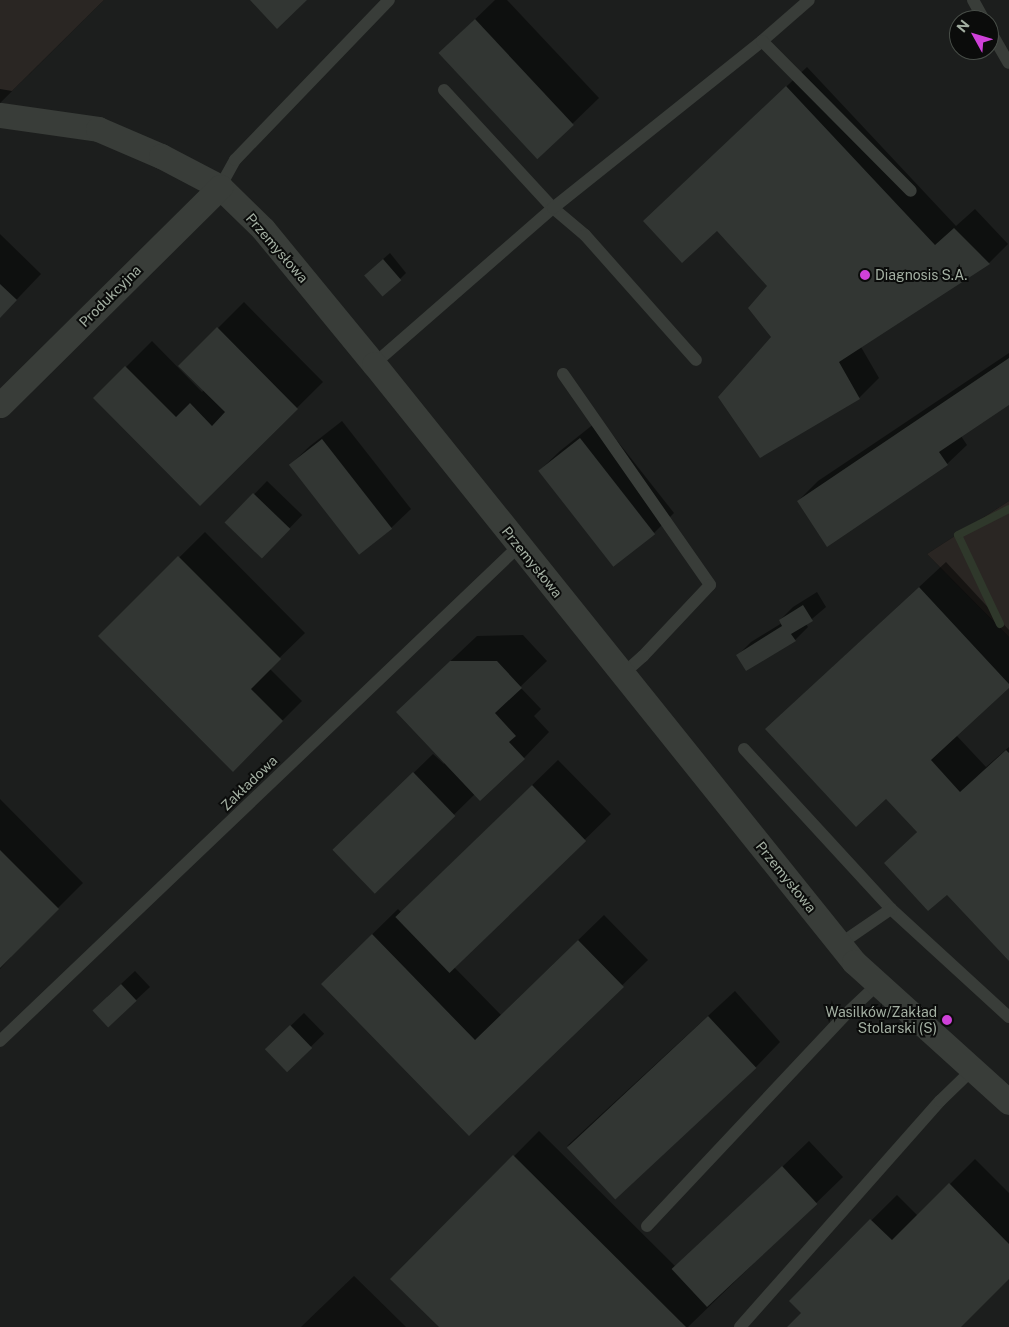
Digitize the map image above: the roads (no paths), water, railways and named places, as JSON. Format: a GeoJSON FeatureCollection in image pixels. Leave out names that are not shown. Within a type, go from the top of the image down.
{"type":"FeatureCollection","features":[{"type":"Feature","properties":{"kind":"street","name":"Przemysłowa"},"geometry":{"type":"LineString","coordinates":[[0,115],[98,130],[161,156],[220,187],[263,229],[374,364],[854,962],[1009,1102]]}},
{"type":"Feature","properties":{"kind":"street","name":"Produkcyjna"},"geometry":{"type":"LineString","coordinates":[[0,405],[220,187]]}},
{"type":"Feature","properties":{"kind":"lane"},"geometry":{"type":"LineString","coordinates":[[220,187],[235,160],[388,0]]}},
{"type":"Feature","properties":{"kind":"lane"},"geometry":{"type":"LineString","coordinates":[[374,364],[553,208],[762,41],[809,0]]}},
{"type":"Feature","properties":{"kind":"lane"},"geometry":{"type":"LineString","coordinates":[[762,41],[911,191]]}},
{"type":"Feature","properties":{"kind":"lane"},"geometry":{"type":"LineString","coordinates":[[999,46],[1009,64]]}},
{"type":"Feature","properties":{"kind":"lane"},"geometry":{"type":"LineString","coordinates":[[444,90],[553,208],[585,235],[696,360]]}},
{"type":"Feature","properties":{"kind":"lane"},"geometry":{"type":"LineString","coordinates":[[563,374],[710,585],[643,656],[623,674]]}},
{"type":"Feature","properties":{"kind":"lane","name":"Zakładowa"},"geometry":{"type":"LineString","coordinates":[[0,1041],[519,546]]}},
{"type":"Feature","properties":{"kind":"lane"},"geometry":{"type":"LineString","coordinates":[[744,749],[891,909],[1009,1017]]}},
{"type":"Feature","properties":{"kind":"lane"},"geometry":{"type":"LineString","coordinates":[[840,944],[891,909]]}},
{"type":"Feature","properties":{"kind":"lane"},"geometry":{"type":"LineString","coordinates":[[647,1226],[846,1014],[878,984]]}},
{"type":"Feature","properties":{"kind":"lane"},"geometry":{"type":"LineString","coordinates":[[740,1327],[940,1101],[973,1069]]}},
{"type":"Feature","properties":{"kind":"waterway"},"geometry":{"type":"LineString","coordinates":[[1000,624],[958,535],[1009,509]]}},
{"type":"Feature","properties":{"kind":"place","name":"Diagnosis S.A."},"geometry":{"type":"Point","coordinates":[865,275]}},
{"type":"Feature","properties":{"kind":"place","name":"Wasilków/Zakład Stolarski (S)"},"geometry":{"type":"Point","coordinates":[947,1020]}}]}
